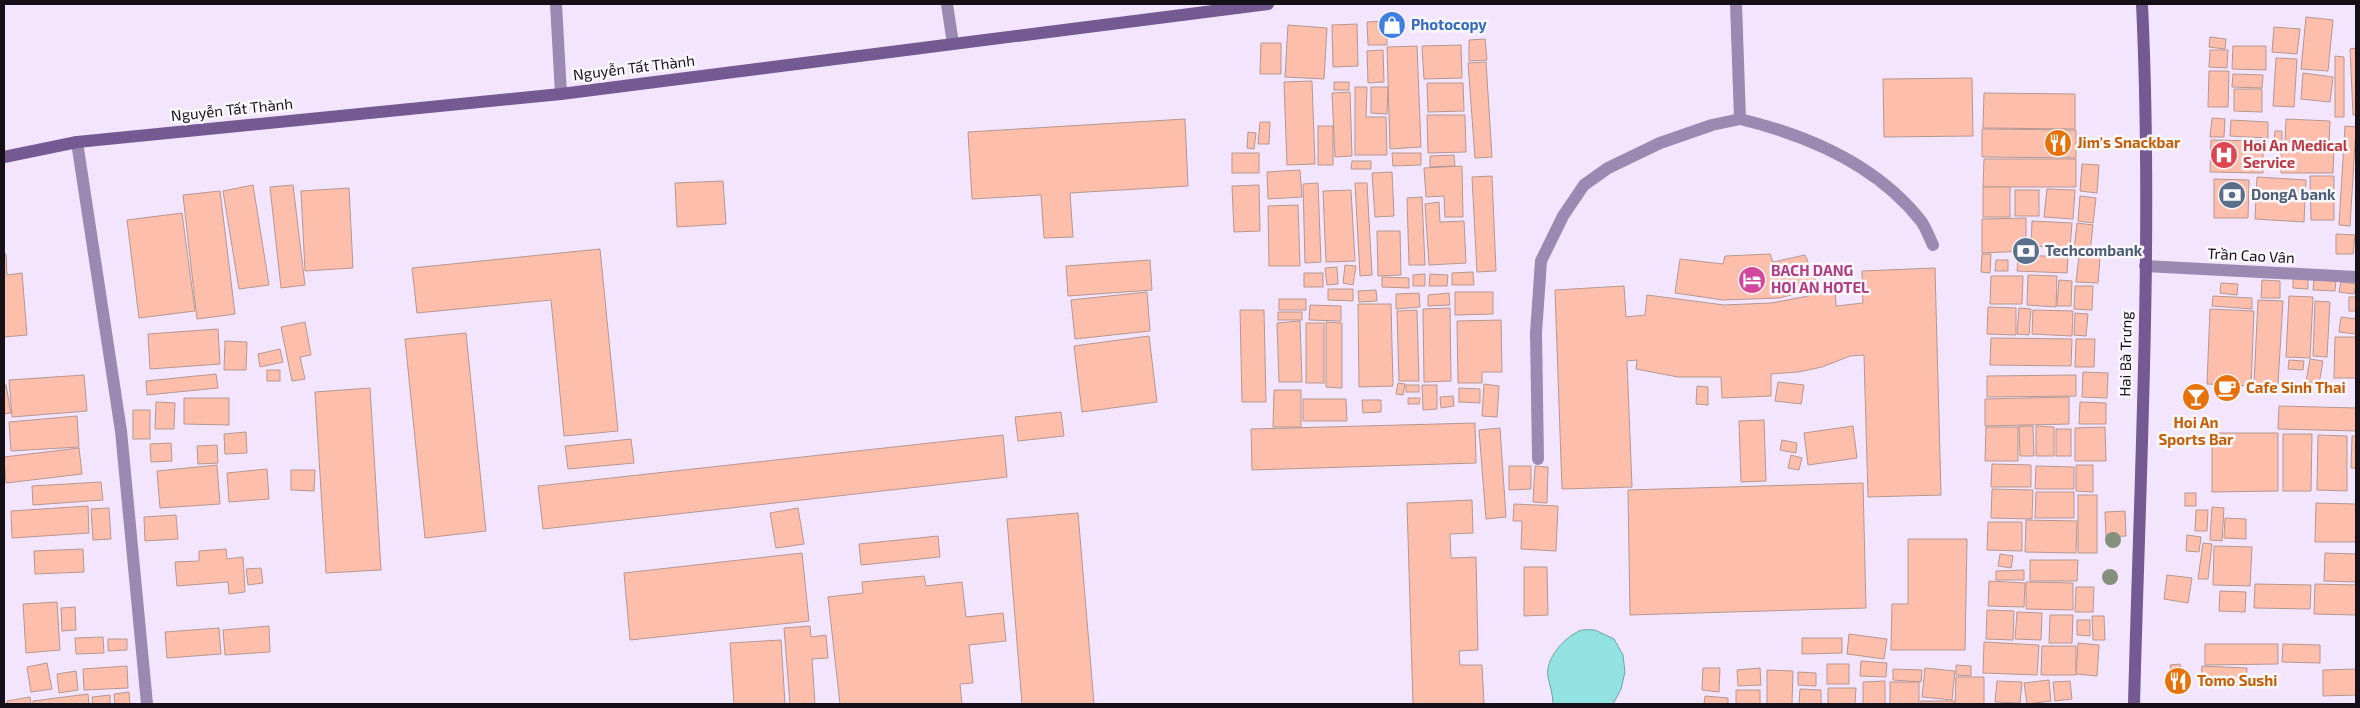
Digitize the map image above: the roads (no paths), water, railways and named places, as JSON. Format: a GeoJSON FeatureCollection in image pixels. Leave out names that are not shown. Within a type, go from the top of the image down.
{"type":"FeatureCollection","features":[{"type":"Feature","properties":{"kind":"main road","name":"Nguyễn Tất Thành"},"geometry":{"type":"LineString","coordinates":[[4,157],[77,142],[561,94],[1268,4]]}},
{"type":"Feature","properties":{"kind":"main road","name":"Hai Bà Trưng"},"geometry":{"type":"LineString","coordinates":[[2134,704],[2145,266],[2142,4]]}},
{"type":"Feature","properties":{"kind":"street"},"geometry":{"type":"LineString","coordinates":[[556,4],[561,94]]}},
{"type":"Feature","properties":{"kind":"street"},"geometry":{"type":"LineString","coordinates":[[947,4],[954,44]]}},
{"type":"Feature","properties":{"kind":"street"},"geometry":{"type":"LineString","coordinates":[[1736,4],[1740,119]]}},
{"type":"Feature","properties":{"kind":"street"},"geometry":{"type":"LineString","coordinates":[[1538,459],[1536,333],[1542,262],[1563,216],[1584,185],[1608,168],[1660,143],[1712,125],[1740,119],[1774,127],[1858,166],[1893,191],[1922,222],[1933,245]]}},
{"type":"Feature","properties":{"kind":"street"},"geometry":{"type":"LineString","coordinates":[[77,142],[121,431],[147,704]]}},
{"type":"Feature","properties":{"kind":"street","name":"Trần Cao Vân"},"geometry":{"type":"LineString","coordinates":[[2145,266],[2356,278]]}},
{"type":"Feature","properties":{"kind":"place","name":"Photocopy"},"geometry":{"type":"Point","coordinates":[1392,25]}},
{"type":"Feature","properties":{"kind":"place","name":"Jim's Snackbar"},"geometry":{"type":"Point","coordinates":[2058,143]}},
{"type":"Feature","properties":{"kind":"place","name":"Hoi An Medical Service"},"geometry":{"type":"Point","coordinates":[2224,155]}},
{"type":"Feature","properties":{"kind":"place","name":"DongA bank"},"geometry":{"type":"Point","coordinates":[2232,195]}},
{"type":"Feature","properties":{"kind":"place","name":"Techcombank"},"geometry":{"type":"Point","coordinates":[2026,251]}},
{"type":"Feature","properties":{"kind":"place","name":"BACH DANG HOI AN HOTEL"},"geometry":{"type":"Point","coordinates":[1752,280]}},
{"type":"Feature","properties":{"kind":"place","name":"Cafe Sinh Thai"},"geometry":{"type":"Point","coordinates":[2227,388]}},
{"type":"Feature","properties":{"kind":"place","name":"Hoi An Sports Bar"},"geometry":{"type":"Point","coordinates":[2196,397]}},
{"type":"Feature","properties":{"kind":"place","name":"Tomo Sushi"},"geometry":{"type":"Point","coordinates":[2178,681]}}]}
